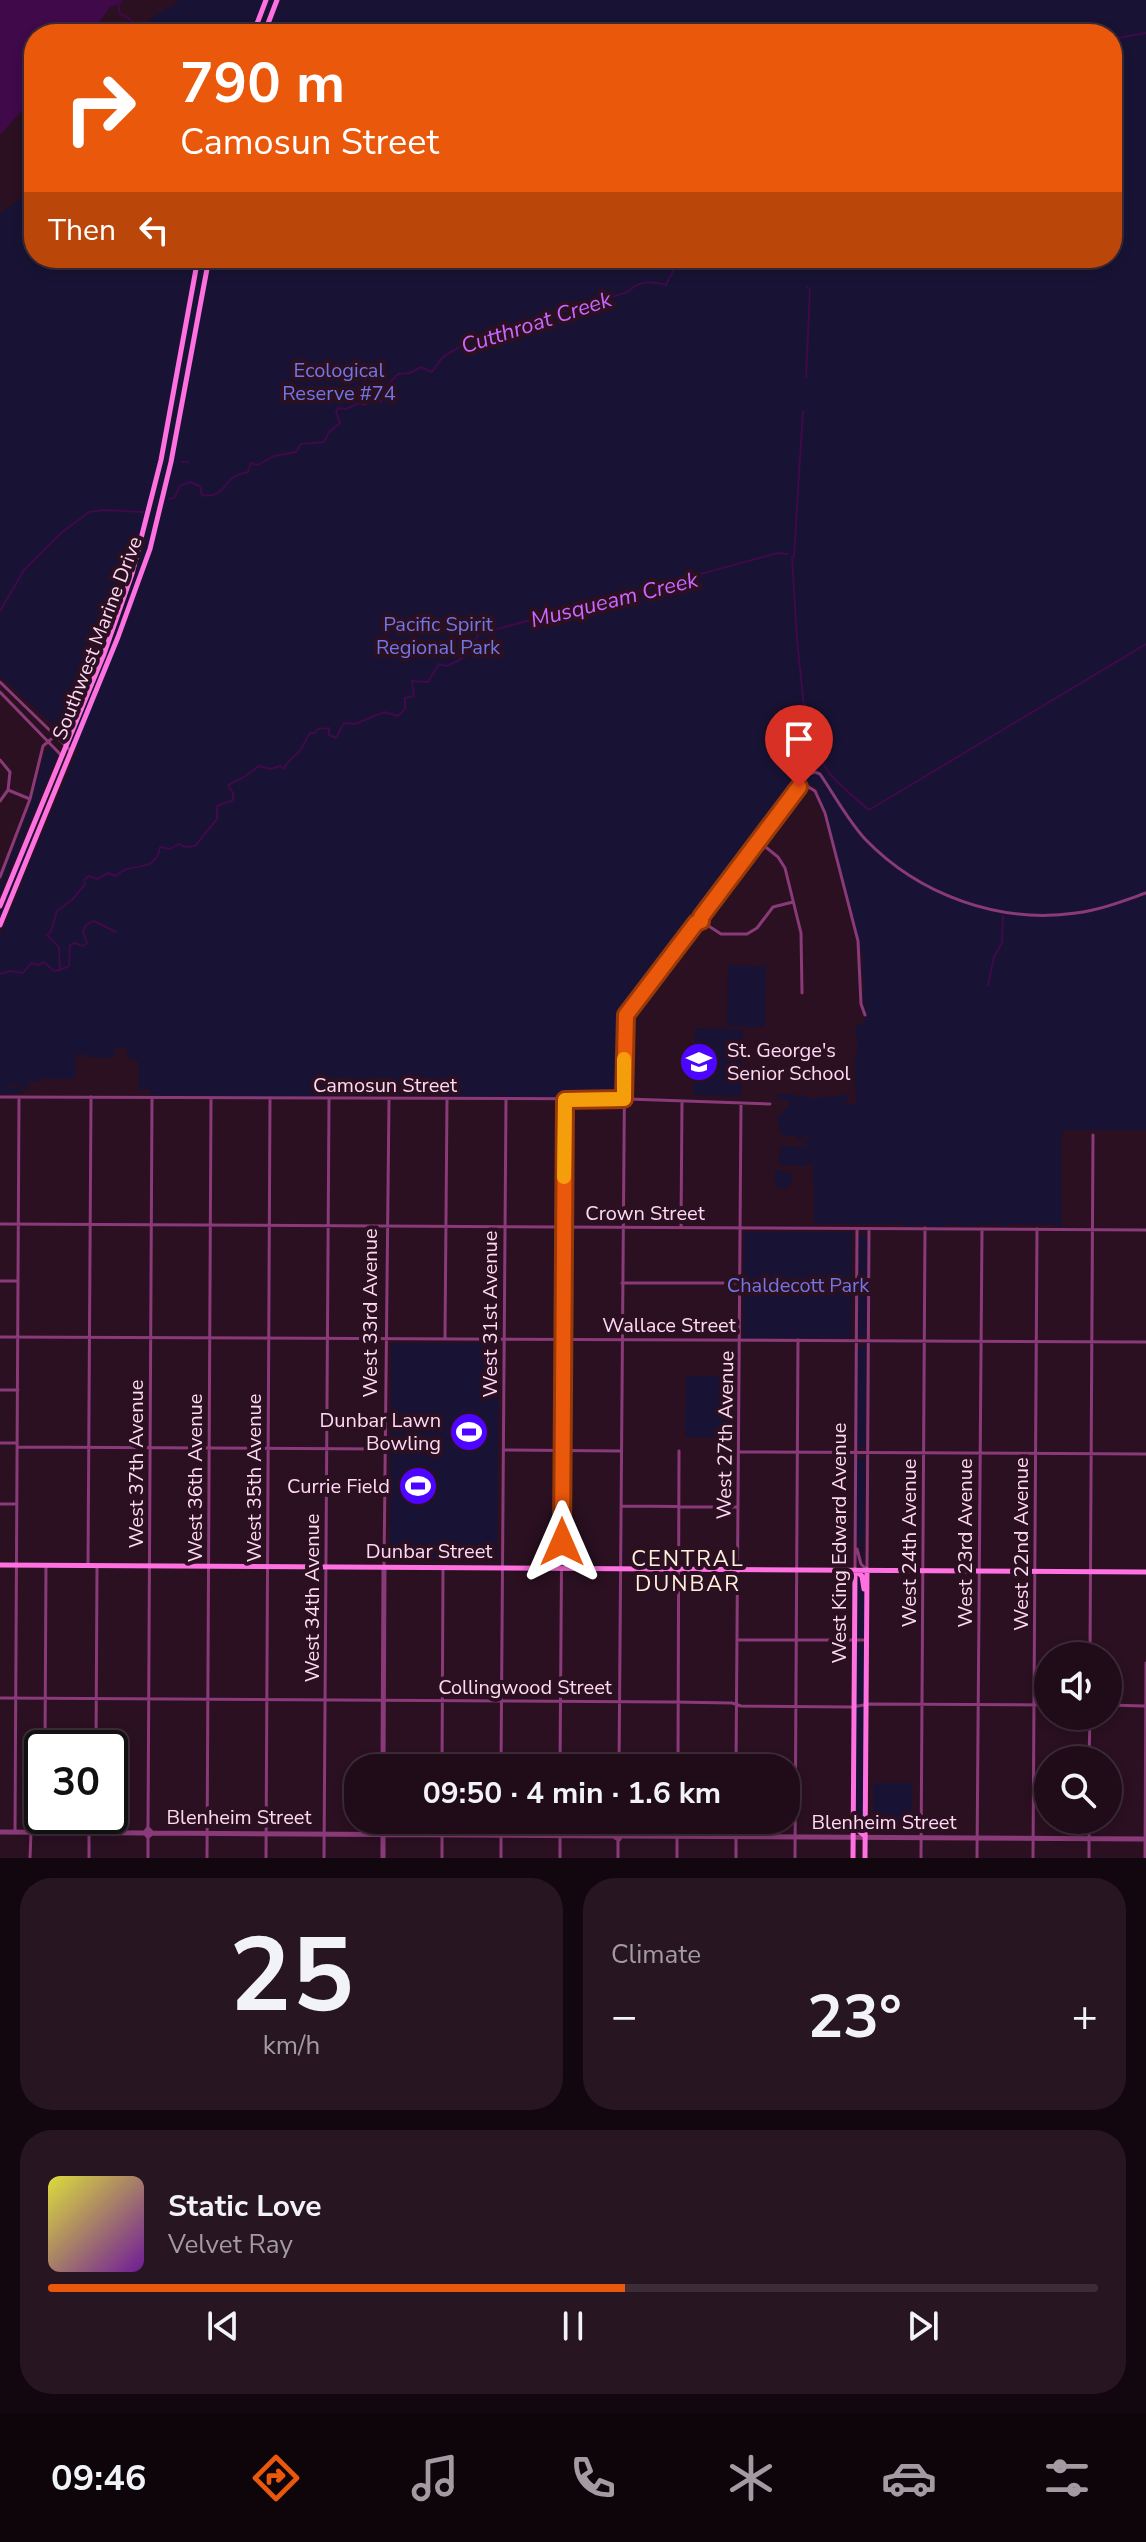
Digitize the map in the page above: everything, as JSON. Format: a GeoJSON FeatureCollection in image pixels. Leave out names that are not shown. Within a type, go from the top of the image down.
{"type":"FeatureCollection","features":[{"type":"Feature","properties":{"kind":"main road"},"geometry":{"type":"LineString","coordinates":[[257,24],[266,0]]}},
{"type":"Feature","properties":{"kind":"main road"},"geometry":{"type":"LineString","coordinates":[[268,24],[277,0]]}},
{"type":"Feature","properties":{"kind":"main road","name":"Southwest Marine Drive"},"geometry":{"type":"LineString","coordinates":[[0,925],[117,618],[138,553],[161,460],[196,268]]}},
{"type":"Feature","properties":{"kind":"main road","name":"Southwest Marine Drive"},"geometry":{"type":"LineString","coordinates":[[0,906],[62,755],[68,748],[133,598],[156,525],[171,462],[207,268]]}},
{"type":"Feature","properties":{"kind":"main road","name":"Dunbar Street"},"geometry":{"type":"LineString","coordinates":[[0,1565],[1146,1572]]}},
{"type":"Feature","properties":{"kind":"main road"},"geometry":{"type":"LineString","coordinates":[[855,1570],[862,1576],[867,1593]]}},
{"type":"Feature","properties":{"kind":"main road","name":"West King Edward Avenue"},"geometry":{"type":"LineString","coordinates":[[853,1858],[855,1570]]}},
{"type":"Feature","properties":{"kind":"main road","name":"West King Edward Avenue"},"geometry":{"type":"LineString","coordinates":[[865,1858],[867,1570]]}},
{"type":"Feature","properties":{"kind":"main road"},"geometry":{"type":"LineString","coordinates":[[853,1804],[859,1831],[866,1837]]}},
{"type":"Feature","properties":{"kind":"main road"},"geometry":{"type":"LineString","coordinates":[[853,1837],[859,1841],[865,1858]]}},
{"type":"Feature","properties":{"kind":"street"},"geometry":{"type":"LineString","coordinates":[[0,682],[68,748]]}},
{"type":"Feature","properties":{"kind":"street"},"geometry":{"type":"LineString","coordinates":[[0,692],[62,755]]}},
{"type":"Feature","properties":{"kind":"street"},"geometry":{"type":"LineString","coordinates":[[0,877],[30,799],[43,746],[55,736]]}},
{"type":"Feature","properties":{"kind":"street"},"geometry":{"type":"LineString","coordinates":[[0,760],[10,772],[8,790],[0,801]]}},
{"type":"Feature","properties":{"kind":"street"},"geometry":{"type":"LineString","coordinates":[[619,1754],[626,1015],[812,772],[820,774],[851,822],[879,852],[921,882],[957,900],[981,908],[1029,916],[1105,907],[1146,893]]}},
{"type":"Feature","properties":{"kind":"street"},"geometry":{"type":"LineString","coordinates":[[802,783],[815,791],[825,813],[858,941],[861,1004],[865,1015]]}},
{"type":"Feature","properties":{"kind":"street"},"geometry":{"type":"LineString","coordinates":[[8,790],[30,799]]}},
{"type":"Feature","properties":{"kind":"street"},"geometry":{"type":"LineString","coordinates":[[758,841],[783,862],[801,933],[802,993]]}},
{"type":"Feature","properties":{"kind":"street"},"geometry":{"type":"LineString","coordinates":[[700,920],[721,934],[741,935],[752,932],[773,907],[794,901]]}},
{"type":"Feature","properties":{"kind":"street","name":"Camosun Street"},"geometry":{"type":"LineString","coordinates":[[0,1097],[624,1099],[770,1104]]}},
{"type":"Feature","properties":{"kind":"street"},"geometry":{"type":"LineString","coordinates":[[15,1832],[19,1097]]}},
{"type":"Feature","properties":{"kind":"street"},"geometry":{"type":"LineString","coordinates":[[88,1565],[91,1097]]}},
{"type":"Feature","properties":{"kind":"street","name":"West 37th Avenue"},"geometry":{"type":"LineString","coordinates":[[148,1858],[152,1098]]}},
{"type":"Feature","properties":{"kind":"street","name":"West 36th Avenue"},"geometry":{"type":"LineString","coordinates":[[207,1858],[211,1098]]}},
{"type":"Feature","properties":{"kind":"street","name":"West 35th Avenue"},"geometry":{"type":"LineString","coordinates":[[266,1858],[270,1099]]}},
{"type":"Feature","properties":{"kind":"street","name":"West 34th Avenue"},"geometry":{"type":"LineString","coordinates":[[324,1858],[329,1099]]}},
{"type":"Feature","properties":{"kind":"street","name":"West 33rd Avenue"},"geometry":{"type":"LineString","coordinates":[[383,1754],[389,1099]]}},
{"type":"Feature","properties":{"kind":"street"},"geometry":{"type":"LineString","coordinates":[[445,1338],[447,1099]]}},
{"type":"Feature","properties":{"kind":"street","name":"West 31st Avenue"},"geometry":{"type":"LineString","coordinates":[[501,1754],[506,1100]]}},
{"type":"Feature","properties":{"kind":"street"},"geometry":{"type":"LineString","coordinates":[[560,1754],[565,1100]]}},
{"type":"Feature","properties":{"kind":"street"},"geometry":{"type":"LineString","coordinates":[[681,1227],[682,1101]]}},
{"type":"Feature","properties":{"kind":"street","name":"West 27th Avenue"},"geometry":{"type":"LineString","coordinates":[[736,1754],[741,1103]]}},
{"type":"Feature","properties":{"kind":"street"},"geometry":{"type":"LineString","coordinates":[[1090,1642],[1093,1135]]}},
{"type":"Feature","properties":{"kind":"street","name":"Crown Street"},"geometry":{"type":"LineString","coordinates":[[0,1224],[1146,1230]]}},
{"type":"Feature","properties":{"kind":"street","name":"West King Edward Avenue"},"geometry":{"type":"LineString","coordinates":[[855,1570],[857,1228]]}},
{"type":"Feature","properties":{"kind":"street","name":"West 24th Avenue"},"geometry":{"type":"LineString","coordinates":[[921,1858],[925,1228]]}},
{"type":"Feature","properties":{"kind":"street","name":"West King Edward Avenue"},"geometry":{"type":"LineString","coordinates":[[867,1570],[869,1229]]}},
{"type":"Feature","properties":{"kind":"street","name":"West 23rd Avenue"},"geometry":{"type":"LineString","coordinates":[[977,1858],[982,1229]]}},
{"type":"Feature","properties":{"kind":"street","name":"West 22nd Avenue"},"geometry":{"type":"LineString","coordinates":[[1034,1642],[1037,1229]]}},
{"type":"Feature","properties":{"kind":"street"},"geometry":{"type":"LineString","coordinates":[[0,1281],[18,1281]]}},
{"type":"Feature","properties":{"kind":"street"},"geometry":{"type":"LineString","coordinates":[[622,1283],[739,1283]]}},
{"type":"Feature","properties":{"kind":"street","name":"Wallace Street"},"geometry":{"type":"LineString","coordinates":[[0,1337],[1146,1342]]}},
{"type":"Feature","properties":{"kind":"street"},"geometry":{"type":"LineString","coordinates":[[795,1858],[798,1340]]}},
{"type":"Feature","properties":{"kind":"street"},"geometry":{"type":"LineString","coordinates":[[0,1390],[18,1390]]}},
{"type":"Feature","properties":{"kind":"street"},"geometry":{"type":"LineString","coordinates":[[0,1443],[88,1448],[385,1449]]}},
{"type":"Feature","properties":{"kind":"street"},"geometry":{"type":"LineString","coordinates":[[503,1450],[621,1451]]}},
{"type":"Feature","properties":{"kind":"street"},"geometry":{"type":"LineString","coordinates":[[678,1754],[679,1451]]}},
{"type":"Feature","properties":{"kind":"street"},"geometry":{"type":"LineString","coordinates":[[740,1452],[1146,1454]]}},
{"type":"Feature","properties":{"kind":"street"},"geometry":{"type":"LineString","coordinates":[[0,1504],[17,1504]]}},
{"type":"Feature","properties":{"kind":"street"},"geometry":{"type":"LineString","coordinates":[[621,1506],[737,1507]]}},
{"type":"Feature","properties":{"kind":"street"},"geometry":{"type":"LineString","coordinates":[[855,1537],[861,1564],[867,1570]]}},
{"type":"Feature","properties":{"kind":"street"},"geometry":{"type":"LineString","coordinates":[[45,1730],[46,1565]]}},
{"type":"Feature","properties":{"kind":"street"},"geometry":{"type":"LineString","coordinates":[[96,1730],[97,1566]]}},
{"type":"Feature","properties":{"kind":"street"},"geometry":{"type":"LineString","coordinates":[[442,1754],[443,1568]]}},
{"type":"Feature","properties":{"kind":"street"},"geometry":{"type":"LineString","coordinates":[[737,1640],[866,1640]]}},
{"type":"Feature","properties":{"kind":"street"},"geometry":{"type":"LineString","coordinates":[[1145,1858],[1146,1663]]}},
{"type":"Feature","properties":{"kind":"street","name":"Collingwood Street"},"geometry":{"type":"LineString","coordinates":[[0,1698],[678,1702],[795,1707],[854,1707],[866,1704],[1034,1705]]}},
{"type":"Feature","properties":{"kind":"street","name":"West 22nd Avenue"},"geometry":{"type":"LineString","coordinates":[[1033,1858],[1034,1705]]}},
{"type":"Feature","properties":{"kind":"street"},"geometry":{"type":"LineString","coordinates":[[1122,1705],[1146,1706]]}},
{"type":"Feature","properties":{"kind":"street","name":"Blenheim Street"},"geometry":{"type":"LineString","coordinates":[[0,1832],[24,1832]]}},
{"type":"Feature","properties":{"kind":"street","name":"Blenheim Street"},"geometry":{"type":"LineString","coordinates":[[128,1833],[1146,1839]]}},
{"type":"Feature","properties":{"kind":"street"},"geometry":{"type":"LineString","coordinates":[[30,1858],[31,1834]]}},
{"type":"Feature","properties":{"kind":"street"},"geometry":{"type":"LineString","coordinates":[[89,1858],[92,1834]]}},
{"type":"Feature","properties":{"kind":"street"},"geometry":{"type":"LineString","coordinates":[[1089,1834],[1089,1858]]}},
{"type":"Feature","properties":{"kind":"street"},"geometry":{"type":"LineString","coordinates":[[383,1835],[383,1858]]}},
{"type":"Feature","properties":{"kind":"street"},"geometry":{"type":"LineString","coordinates":[[442,1835],[442,1858]]}},
{"type":"Feature","properties":{"kind":"street"},"geometry":{"type":"LineString","coordinates":[[501,1835],[501,1858]]}},
{"type":"Feature","properties":{"kind":"street"},"geometry":{"type":"LineString","coordinates":[[560,1835],[560,1858]]}},
{"type":"Feature","properties":{"kind":"street"},"geometry":{"type":"LineString","coordinates":[[618,1836],[618,1858]]}},
{"type":"Feature","properties":{"kind":"street"},"geometry":{"type":"LineString","coordinates":[[677,1836],[677,1858]]}},
{"type":"Feature","properties":{"kind":"street"},"geometry":{"type":"LineString","coordinates":[[736,1836],[736,1858]]}},
{"type":"Feature","properties":{"kind":"green space","name":"Pacific Spirit Regional Park"},"geometry":{"type":"Polygon","coordinates":[[[181,0],[1146,0],[1146,1130],[1064,1130],[1061,1135],[1062,1227],[946,1224],[939,1228],[918,1224],[912,1227],[901,1224],[814,1224],[814,1186],[811,1177],[814,1173],[810,1160],[809,1166],[779,1165],[780,1146],[808,1147],[802,1141],[810,1138],[810,1133],[798,1141],[797,1135],[786,1137],[778,1130],[780,1125],[776,1120],[791,1102],[779,1099],[775,1094],[794,1094],[799,1098],[803,1095],[811,1098],[847,1095],[848,1100],[843,1104],[856,1104],[855,1059],[858,1044],[855,1031],[864,1022],[866,1004],[861,1001],[865,989],[861,965],[864,961],[817,788],[810,784],[801,784],[624,1013],[620,1095],[609,1098],[571,1095],[548,1099],[501,1096],[457,1099],[444,1095],[335,1098],[153,1096],[149,1093],[152,1089],[138,1090],[139,1061],[128,1058],[127,1048],[115,1048],[114,1058],[76,1054],[75,1079],[29,1082],[27,1075],[27,1091],[19,1085],[7,1085],[23,1092],[0,1095],[0,935],[78,748],[73,743],[68,746],[70,740],[0,676],[0,214],[24,196],[24,268],[1122,268],[1122,24],[147,24],[151,18],[181,0]]]}},
{"type":"Feature","properties":{"kind":"green space"},"geometry":{"type":"Polygon","coordinates":[[[51,747],[57,757],[0,895],[0,884],[28,813],[45,752],[51,747]]]}},
{"type":"Feature","properties":{"kind":"green space"},"geometry":{"type":"Polygon","coordinates":[[[65,755],[0,919],[0,912],[65,755]]]}},
{"type":"Feature","properties":{"kind":"green space"},"geometry":{"type":"Polygon","coordinates":[[[728,965],[766,966],[765,1027],[727,1026],[728,965]]]}},
{"type":"Feature","properties":{"kind":"green space"},"geometry":{"type":"Polygon","coordinates":[[[695,1028],[743,1029],[741,1097],[693,1095],[695,1028]]]}},
{"type":"Feature","properties":{"kind":"green space"},"geometry":{"type":"Polygon","coordinates":[[[775,1169],[794,1175],[786,1190],[775,1186],[775,1169]]]}},
{"type":"Feature","properties":{"kind":"green space","name":"Chaldecott Park"},"geometry":{"type":"Polygon","coordinates":[[[744,1232],[852,1232],[851,1338],[743,1338],[744,1232]]]}},
{"type":"Feature","properties":{"kind":"green space"},"geometry":{"type":"Polygon","coordinates":[[[859,1235],[867,1235],[866,1336],[858,1336],[859,1235]]]}},
{"type":"Feature","properties":{"kind":"green space"},"geometry":{"type":"Polygon","coordinates":[[[391,1343],[499,1343],[497,1561],[390,1561],[391,1343]]]}},
{"type":"Feature","properties":{"kind":"green space"},"geometry":{"type":"Polygon","coordinates":[[[858,1346],[866,1346],[865,1447],[857,1447],[858,1346]]]}},
{"type":"Feature","properties":{"kind":"green space"},"geometry":{"type":"Polygon","coordinates":[[[686,1376],[728,1376],[728,1438],[685,1437],[686,1376]]]}},
{"type":"Feature","properties":{"kind":"green space"},"geometry":{"type":"Polygon","coordinates":[[[857,1458],[865,1458],[863,1562],[857,1532],[857,1458]]]}},
{"type":"Feature","properties":{"kind":"green space"},"geometry":{"type":"Polygon","coordinates":[[[860,1576],[864,1594],[864,1638],[857,1638],[856,1635],[857,1583],[860,1576]]]}},
{"type":"Feature","properties":{"kind":"green space"},"geometry":{"type":"Polygon","coordinates":[[[857,1643],[864,1645],[864,1702],[856,1704],[857,1643]]]}},
{"type":"Feature","properties":{"kind":"green space"},"geometry":{"type":"Polygon","coordinates":[[[864,1707],[863,1831],[856,1816],[855,1802],[856,1709],[864,1707]]]}},
{"type":"Feature","properties":{"kind":"green space"},"geometry":{"type":"Polygon","coordinates":[[[873,1783],[912,1783],[911,1829],[873,1829],[873,1783]]]}},
{"type":"Feature","properties":{"kind":"shaded area"},"geometry":{"type":"Polygon","coordinates":[[[0,0],[121,0],[122,3],[110,7],[98,24],[24,24],[24,108],[0,135],[0,0]]]}},
{"type":"Feature","properties":{"kind":"waterway"},"geometry":{"type":"LineString","coordinates":[[118,4],[120,14],[130,19],[132,24]]}},
{"type":"Feature","properties":{"kind":"waterway","name":"Cutthroat Creek"},"geometry":{"type":"LineString","coordinates":[[1122,37],[1146,33]]}},
{"type":"Feature","properties":{"kind":"waterway","name":"Cutthroat Creek"},"geometry":{"type":"LineString","coordinates":[[175,497],[180,486],[190,482],[200,486],[202,495],[215,494],[234,477],[248,472],[251,463],[258,465],[274,456],[296,452],[301,444],[324,442],[329,432],[340,423],[336,412],[338,408],[381,402],[385,388],[398,374],[410,373],[421,367],[432,372],[443,358],[466,341],[628,292],[641,283],[666,285],[676,268]]}},
{"type":"Feature","properties":{"kind":"waterway"},"geometry":{"type":"LineString","coordinates":[[806,377],[810,289]]}},
{"type":"Feature","properties":{"kind":"waterway"},"geometry":{"type":"LineString","coordinates":[[798,489],[803,411]]}},
{"type":"Feature","properties":{"kind":"waterway"},"geometry":{"type":"LineString","coordinates":[[794,557],[798,491]]}},
{"type":"Feature","properties":{"kind":"waterway","name":"Cutthroat Creek"},"geometry":{"type":"LineString","coordinates":[[169,499],[173,498]]}},
{"type":"Feature","properties":{"kind":"waterway","name":"Cutthroat Creek"},"geometry":{"type":"LineString","coordinates":[[0,611],[24,570],[61,533],[89,512],[143,512]]}},
{"type":"Feature","properties":{"kind":"waterway","name":"Musqueam Creek"},"geometry":{"type":"LineString","coordinates":[[244,777],[259,766],[270,769],[280,766],[284,769],[310,733],[318,729],[329,728],[329,735],[336,738],[344,723],[355,724],[384,712],[398,716],[405,709],[405,698],[414,696],[412,681],[428,682],[439,664],[447,666],[465,657],[479,634],[778,553],[788,554]]}},
{"type":"Feature","properties":{"kind":"waterway","name":"Musqueam Creek"},"geometry":{"type":"LineString","coordinates":[[792,557],[797,640],[804,707],[810,732]]}},
{"type":"Feature","properties":{"kind":"waterway","name":"Musqueam Creek"},"geometry":{"type":"LineString","coordinates":[[811,734],[827,769],[869,810],[1146,644]]}},
{"type":"Feature","properties":{"kind":"waterway","name":"Musqueam Creek"},"geometry":{"type":"LineString","coordinates":[[0,974],[10,971],[23,973],[31,963],[38,965],[44,962],[54,971],[60,970],[59,947],[47,935],[57,911],[72,900],[85,884],[84,880],[89,876],[97,879],[108,873],[116,876],[122,871],[148,865],[153,862],[160,847],[170,849],[179,844],[195,846],[217,819],[217,806],[233,800],[228,785],[242,778]]}},
{"type":"Feature","properties":{"kind":"waterway"},"geometry":{"type":"LineString","coordinates":[[988,985],[994,957],[1002,943],[1003,916]]}},
{"type":"Feature","properties":{"kind":"waterway"},"geometry":{"type":"LineString","coordinates":[[62,969],[69,966],[70,945],[83,946],[87,943],[83,932],[86,925],[94,921],[116,932]]}},
{"type":"Feature","properties":{"kind":"slow traffic"},"geometry":{"type":"LineString","coordinates":[[564,1177],[565,1100],[624,1099],[624,1059]]}},
{"type":"Feature","properties":{"kind":"place","name":"St. George's Senior School"},"geometry":{"type":"Point","coordinates":[699,1062]}},
{"type":"Feature","properties":{"kind":"place","name":"Dunbar Lawn Bowling"},"geometry":{"type":"Point","coordinates":[469,1432]}},
{"type":"Feature","properties":{"kind":"place","name":"Currie Field"},"geometry":{"type":"Point","coordinates":[418,1486]}},
{"type":"Feature","properties":{"kind":"district","name":"CENTRAL DUNBAR"},"geometry":{"type":"Point","coordinates":[688,1570]}},
{"type":"Feature","properties":{"kind":"route"},"geometry":{"type":"LineString","coordinates":[[562,1542],[565,1100],[624,1099],[624,1028],[629,1009],[696,923],[701,921],[799,787]]}},
{"type":"Feature","properties":{"kind":"park label","name":"Ecological Reserve #74"},"geometry":{"type":"Point","coordinates":[339,382]}}]}
